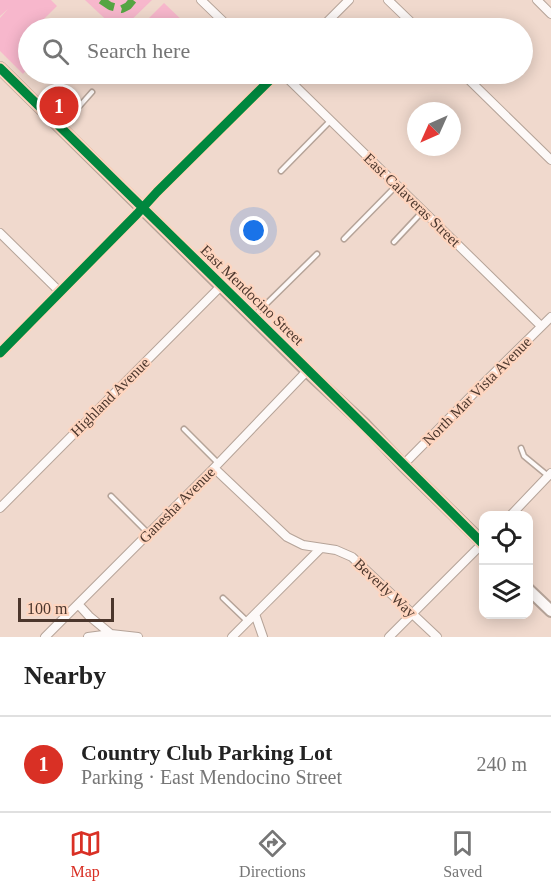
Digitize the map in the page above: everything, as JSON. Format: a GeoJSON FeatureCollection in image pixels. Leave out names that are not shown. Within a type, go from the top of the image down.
{"type":"FeatureCollection","features":[{"type":"Feature","properties":{"kind":"street"},"geometry":{"type":"LineString","coordinates":[[201,0],[220,18]]}},
{"type":"Feature","properties":{"kind":"street"},"geometry":{"type":"LineString","coordinates":[[331,18],[349,0]]}},
{"type":"Feature","properties":{"kind":"street"},"geometry":{"type":"LineString","coordinates":[[388,0],[407,18]]}},
{"type":"Feature","properties":{"kind":"street"},"geometry":{"type":"LineString","coordinates":[[537,0],[551,14]]}},
{"type":"Feature","properties":{"kind":"street","name":"East Mendocino Street"},"geometry":{"type":"LineString","coordinates":[[0,68],[479,539]]}},
{"type":"Feature","properties":{"kind":"street"},"geometry":{"type":"LineString","coordinates":[[0,352],[266,84]]}},
{"type":"Feature","properties":{"kind":"street","name":"East Calaveras Street"},"geometry":{"type":"LineString","coordinates":[[293,84],[541,326]]}},
{"type":"Feature","properties":{"kind":"street"},"geometry":{"type":"LineString","coordinates":[[473,84],[551,160]]}},
{"type":"Feature","properties":{"kind":"street"},"geometry":{"type":"LineString","coordinates":[[0,233],[60,292]]}},
{"type":"Feature","properties":{"kind":"street","name":"Highland Avenue"},"geometry":{"type":"LineString","coordinates":[[0,508],[221,286]]}},
{"type":"Feature","properties":{"kind":"street","name":"North Mar Vista Avenue"},"geometry":{"type":"LineString","coordinates":[[403,465],[551,317]]}},
{"type":"Feature","properties":{"kind":"street","name":"Ganesha Avenue"},"geometry":{"type":"LineString","coordinates":[[45,637],[308,371]]}},
{"type":"Feature","properties":{"kind":"street","name":"Beverly Way"},"geometry":{"type":"LineString","coordinates":[[216,465],[287,537],[303,545],[336,550],[352,557],[436,637]]}},
{"type":"Feature","properties":{"kind":"street"},"geometry":{"type":"LineString","coordinates":[[515,511],[549,477]]}},
{"type":"Feature","properties":{"kind":"street"},"geometry":{"type":"LineString","coordinates":[[389,637],[479,547]]}},
{"type":"Feature","properties":{"kind":"street"},"geometry":{"type":"LineString","coordinates":[[232,637],[321,548]]}},
{"type":"Feature","properties":{"kind":"street"},"geometry":{"type":"LineString","coordinates":[[533,594],[551,611]]}},
{"type":"Feature","properties":{"kind":"street"},"geometry":{"type":"LineString","coordinates":[[78,604],[111,634]]}},
{"type":"Feature","properties":{"kind":"street"},"geometry":{"type":"LineString","coordinates":[[255,614],[263,637]]}},
{"type":"Feature","properties":{"kind":"street"},"geometry":{"type":"LineString","coordinates":[[88,637],[111,634],[138,637]]}},
{"type":"Feature","properties":{"kind":"lane"},"geometry":{"type":"LineString","coordinates":[[61,127],[92,92]]}},
{"type":"Feature","properties":{"kind":"lane"},"geometry":{"type":"LineString","coordinates":[[281,171],[331,120]]}},
{"type":"Feature","properties":{"kind":"lane"},"geometry":{"type":"LineString","coordinates":[[344,239],[398,185]]}},
{"type":"Feature","properties":{"kind":"lane"},"geometry":{"type":"LineString","coordinates":[[394,242],[423,210]]}},
{"type":"Feature","properties":{"kind":"lane"},"geometry":{"type":"LineString","coordinates":[[254,317],[317,254]]}},
{"type":"Feature","properties":{"kind":"lane"},"geometry":{"type":"LineString","coordinates":[[184,429],[216,465]]}},
{"type":"Feature","properties":{"kind":"lane"},"geometry":{"type":"LineString","coordinates":[[521,448],[524,456],[549,477]]}},
{"type":"Feature","properties":{"kind":"lane"},"geometry":{"type":"LineString","coordinates":[[111,496],[148,534]]}},
{"type":"Feature","properties":{"kind":"lane"},"geometry":{"type":"LineString","coordinates":[[223,598],[247,622]]}},
{"type":"Feature","properties":{"kind":"shaded area"},"geometry":{"type":"Polygon","coordinates":[[[0,0],[51,0],[57,6],[45,18],[18,18],[18,69],[0,51],[0,18],[8,9],[0,16],[0,0]]]}},
{"type":"Feature","properties":{"kind":"shaded area"},"geometry":{"type":"Polygon","coordinates":[[[85,0],[152,0],[133,18],[104,18],[85,0]]]}},
{"type":"Feature","properties":{"kind":"shaded area"},"geometry":{"type":"Polygon","coordinates":[[[164,3],[180,18],[149,18],[164,3]]]}},
{"type":"Feature","properties":{"kind":"marked path"},"geometry":{"type":"LineString","coordinates":[[101,0],[110,6],[122,9],[133,0]]}},
{"type":"Feature","properties":{"kind":"cycle path"},"geometry":{"type":"LineString","coordinates":[[0,68],[479,540]]}},
{"type":"Feature","properties":{"kind":"cycle path"},"geometry":{"type":"LineString","coordinates":[[0,353],[266,84]]}},
{"type":"Feature","properties":{"kind":"place","name":"Country Club Parking Lot"},"geometry":{"type":"Point","coordinates":[59,106]}}]}
